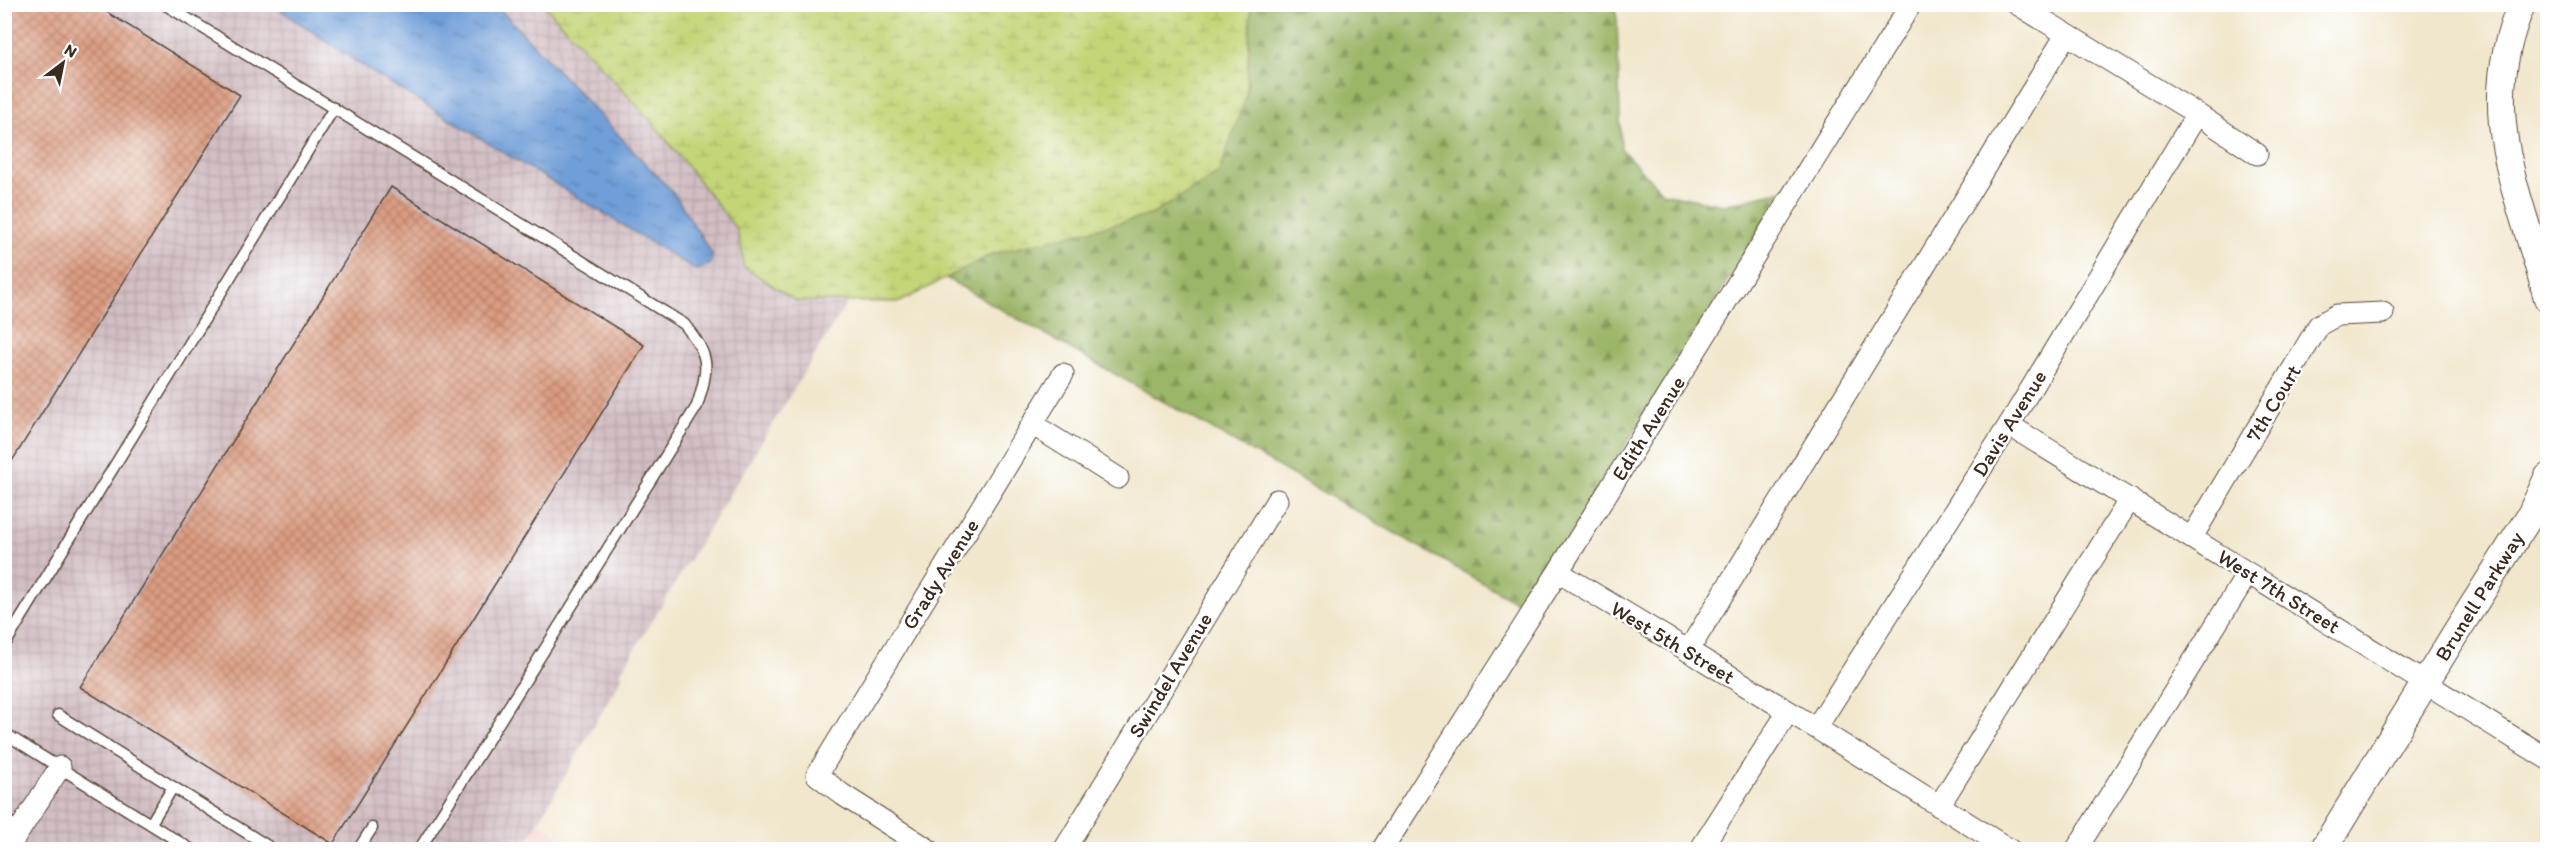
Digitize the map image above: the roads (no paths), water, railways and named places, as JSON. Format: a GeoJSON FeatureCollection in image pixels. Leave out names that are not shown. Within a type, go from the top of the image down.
{"type":"FeatureCollection","features":[{"type":"Feature","properties":{"kind":"street","name":"Edith Avenue"},"geometry":{"type":"LineString","coordinates":[[1382,849],[1558,572],[1911,4]]}},
{"type":"Feature","properties":{"kind":"street"},"geometry":{"type":"LineString","coordinates":[[2017,4],[2197,114],[2257,154]]}},
{"type":"Feature","properties":{"kind":"street"},"geometry":{"type":"LineString","coordinates":[[2522,4],[2513,26],[2502,67],[2500,108],[2505,151],[2547,300]]}},
{"type":"Feature","properties":{"kind":"street"},"geometry":{"type":"LineString","coordinates":[[1688,651],[2066,35]]}},
{"type":"Feature","properties":{"kind":"street","name":"Davis Avenue"},"geometry":{"type":"LineString","coordinates":[[1816,728],[2009,425],[2197,114]]}},
{"type":"Feature","properties":{"kind":"street","name":"7th Court"},"geometry":{"type":"LineString","coordinates":[[2192,537],[2319,325],[2337,315],[2382,313]]}},
{"type":"Feature","properties":{"kind":"street","name":"Grady Avenue"},"geometry":{"type":"LineString","coordinates":[[929,849],[843,795],[817,775],[1063,374]]}},
{"type":"Feature","properties":{"kind":"street"},"geometry":{"type":"LineString","coordinates":[[1032,424],[1118,478]]}},
{"type":"Feature","properties":{"kind":"street","name":"West 7th Street"},"geometry":{"type":"LineString","coordinates":[[2009,425],[2547,759]]}},
{"type":"Feature","properties":{"kind":"street","name":"Brunell Parkway"},"geometry":{"type":"LineString","coordinates":[[2323,849],[2531,514],[2547,477]]}},
{"type":"Feature","properties":{"kind":"street"},"geometry":{"type":"LineString","coordinates":[[1939,806],[2130,499]]}},
{"type":"Feature","properties":{"kind":"street","name":"Swindel Avenue"},"geometry":{"type":"LineString","coordinates":[[1064,849],[1277,500]]}},
{"type":"Feature","properties":{"kind":"street","name":"West 5th Street"},"geometry":{"type":"LineString","coordinates":[[1558,572],[1816,728]]}},
{"type":"Feature","properties":{"kind":"street"},"geometry":{"type":"LineString","coordinates":[[2076,849],[2248,573]]}},
{"type":"Feature","properties":{"kind":"street"},"geometry":{"type":"LineString","coordinates":[[1700,849],[1788,712]]}},
{"type":"Feature","properties":{"kind":"street"},"geometry":{"type":"LineString","coordinates":[[1816,728],[2010,849]]}},
{"type":"Feature","properties":{"kind":"street"},"geometry":{"type":"LineString","coordinates":[[7,849],[12,824],[60,767]]}},
{"type":"Feature","properties":{"kind":"lane"},"geometry":{"type":"LineString","coordinates":[[165,4],[684,324],[702,346],[706,375],[697,406],[419,849]]}},
{"type":"Feature","properties":{"kind":"lane"},"geometry":{"type":"LineString","coordinates":[[4,646],[334,108]]}},
{"type":"Feature","properties":{"kind":"lane"},"geometry":{"type":"LineString","coordinates":[[58,715],[274,849]]}},
{"type":"Feature","properties":{"kind":"lane"},"geometry":{"type":"LineString","coordinates":[[4,733],[192,849]]}},
{"type":"Feature","properties":{"kind":"lane"},"geometry":{"type":"LineString","coordinates":[[151,824],[173,787]]}},
{"type":"Feature","properties":{"kind":"lane"},"geometry":{"type":"LineString","coordinates":[[358,849],[372,828]]}},
{"type":"Feature","properties":{"kind":"water"},"geometry":{"type":"Polygon","coordinates":[[[273,5],[496,5],[675,195],[712,254],[711,264],[696,270],[372,72],[273,5]]]}}]}
